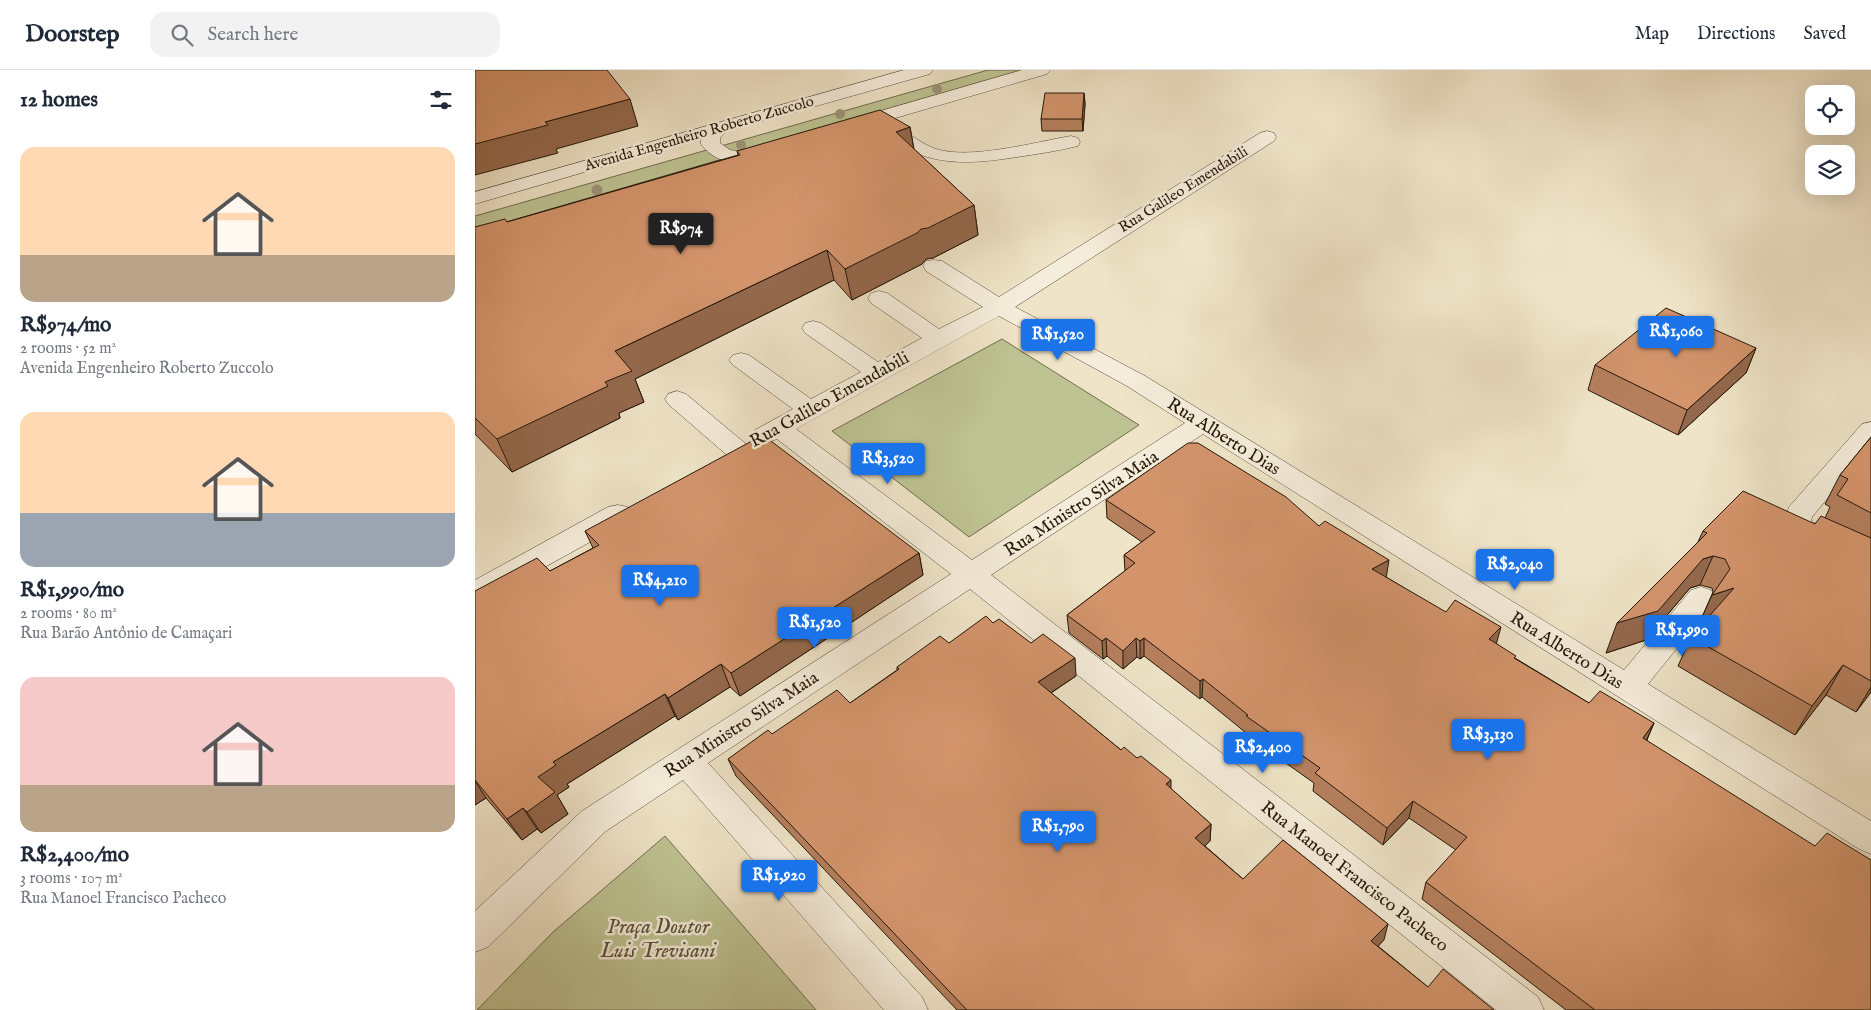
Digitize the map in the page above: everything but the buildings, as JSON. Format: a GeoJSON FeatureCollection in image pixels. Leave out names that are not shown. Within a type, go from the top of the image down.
{"type":"FeatureCollection","features":[{"type":"Feature","properties":{"kind":"street","name":"Avenida Engenheiro Roberto Zuccolo"},"geometry":{"type":"LineString","coordinates":[[475,198],[719,129],[893,74],[924,70]]}},
{"type":"Feature","properties":{"kind":"street"},"geometry":{"type":"LineString","coordinates":[[836,130],[1041,70]]}},
{"type":"Feature","properties":{"kind":"street"},"geometry":{"type":"LineString","coordinates":[[873,119],[896,137],[936,155],[945,157],[964,158],[1071,142]]}},
{"type":"Feature","properties":{"kind":"street"},"geometry":{"type":"LineString","coordinates":[[719,129],[711,136],[710,144],[715,151],[727,156],[743,158]]}},
{"type":"Feature","properties":{"kind":"street","name":"Rua Galileo Emendabili"},"geometry":{"type":"LineString","coordinates":[[711,465],[876,372],[999,307],[1267,137]]}},
{"type":"Feature","properties":{"kind":"street"},"geometry":{"type":"LineString","coordinates":[[706,168],[762,152]]}},
{"type":"Feature","properties":{"kind":"street"},"geometry":{"type":"LineString","coordinates":[[934,266],[999,307]]}},
{"type":"Feature","properties":{"kind":"street"},"geometry":{"type":"LineString","coordinates":[[879,298],[938,339]]}},
{"type":"Feature","properties":{"kind":"street","name":"Rua Alberto Dias"},"geometry":{"type":"LineString","coordinates":[[999,307],[1136,382],[1871,840]]}},
{"type":"Feature","properties":{"kind":"street"},"geometry":{"type":"LineString","coordinates":[[813,328],[876,372]]}},
{"type":"Feature","properties":{"kind":"street"},"geometry":{"type":"LineString","coordinates":[[741,360],[810,410]]}},
{"type":"Feature","properties":{"kind":"street"},"geometry":{"type":"LineString","coordinates":[[677,399],[737,450]]}},
{"type":"Feature","properties":{"kind":"street","name":"Rua Ministro Silva Maia"},"geometry":{"type":"LineString","coordinates":[[475,935],[525,884],[594,822],[685,760],[1203,423]]}},
{"type":"Feature","properties":{"kind":"street","name":"Rua Manoel Francisco Pacheco"},"geometry":{"type":"LineString","coordinates":[[779,428],[972,575],[1525,1010]]}},
{"type":"Feature","properties":{"kind":"street"},"geometry":{"type":"LineString","coordinates":[[1871,430],[1799,514],[1797,521],[1798,526],[1871,565]]}},
{"type":"Feature","properties":{"kind":"street"},"geometry":{"type":"LineString","coordinates":[[475,593],[641,502]]}},
{"type":"Feature","properties":{"kind":"street"},"geometry":{"type":"LineString","coordinates":[[1628,687],[1701,598]]}},
{"type":"Feature","properties":{"kind":"street"},"geometry":{"type":"LineString","coordinates":[[685,760],[909,1010]]}},
{"type":"Feature","properties":{"kind":"green space"},"geometry":{"type":"Polygon","coordinates":[[[988,70],[1028,70],[475,231],[475,216],[988,70]]]}},
{"type":"Feature","properties":{"kind":"green space"},"geometry":{"type":"Polygon","coordinates":[[[1002,339],[1139,425],[969,537],[832,431],[1002,339]]]}},
{"type":"Feature","properties":{"kind":"green space","name":"Praça Doutor Luis Trevisani"},"geometry":{"type":"Polygon","coordinates":[[[665,836],[816,1010],[477,1010],[553,932],[665,836]]]}}]}
